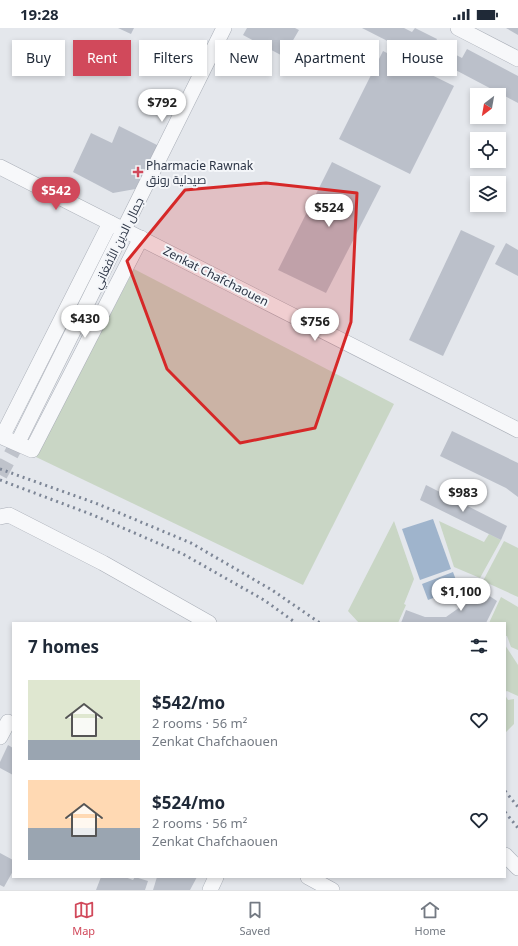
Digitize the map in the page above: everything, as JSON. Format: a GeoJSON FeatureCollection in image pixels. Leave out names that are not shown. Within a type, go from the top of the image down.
{"type":"FeatureCollection","features":[{"type":"Feature","properties":{"kind":"street","name":"جمال الدين الأفغاني"},"geometry":{"type":"LineString","coordinates":[[21,436],[224,28]]}},
{"type":"Feature","properties":{"kind":"street"},"geometry":{"type":"LineString","coordinates":[[458,28],[518,59]]}},
{"type":"Feature","properties":{"kind":"street","name":"Zenkat Chafchaouen"},"geometry":{"type":"LineString","coordinates":[[0,167],[518,430]]}},
{"type":"Feature","properties":{"kind":"street"},"geometry":{"type":"LineString","coordinates":[[110,223],[2,437],[32,450],[141,238]]}},
{"type":"Feature","properties":{"kind":"street"},"geometry":{"type":"LineString","coordinates":[[0,517],[9,515],[96,559],[207,622]]}},
{"type":"Feature","properties":{"kind":"street"},"geometry":{"type":"LineString","coordinates":[[0,737],[7,721]]}},
{"type":"Feature","properties":{"kind":"street"},"geometry":{"type":"LineString","coordinates":[[506,856],[518,868]]}},
{"type":"Feature","properties":{"kind":"street"},"geometry":{"type":"LineString","coordinates":[[210,890],[216,878]]}},
{"type":"Feature","properties":{"kind":"street"},"geometry":{"type":"LineString","coordinates":[[310,878],[332,890]]}},
{"type":"Feature","properties":{"kind":"highlighted area"},"geometry":{"type":"Polygon","coordinates":[[[266,183],[357,193],[351,322],[315,428],[240,443],[167,369],[127,261],[185,190],[266,183]]]}},
{"type":"Feature","properties":{"kind":"green space"},"geometry":{"type":"Polygon","coordinates":[[[134,269],[394,404],[303,585],[36,457],[134,269]]]}},
{"type":"Feature","properties":{"kind":"green space"},"geometry":{"type":"Polygon","coordinates":[[[394,521],[414,579],[404,604],[406,605],[398,622],[358,622],[348,611],[394,521]]]}},
{"type":"Feature","properties":{"kind":"green space"},"geometry":{"type":"Polygon","coordinates":[[[439,521],[484,542],[489,534],[501,540],[480,578],[454,567],[439,521]]]}},
{"type":"Feature","properties":{"kind":"green space"},"geometry":{"type":"Polygon","coordinates":[[[504,541],[518,548],[518,597],[483,581],[504,541]]]}},
{"type":"Feature","properties":{"kind":"green space"},"geometry":{"type":"Polygon","coordinates":[[[501,597],[518,607],[518,650],[511,647],[506,636],[506,622],[489,622],[501,597]]]}},
{"type":"Feature","properties":{"kind":"green space"},"geometry":{"type":"Polygon","coordinates":[[[506,647],[518,665],[518,696],[507,691],[506,647]]]}},
{"type":"Feature","properties":{"kind":"green space"},"geometry":{"type":"Polygon","coordinates":[[[506,697],[508,700],[514,699],[514,724],[506,732],[506,697]]]}},
{"type":"Feature","properties":{"kind":"water"},"geometry":{"type":"Polygon","coordinates":[[[433,519],[451,569],[420,580],[402,529],[433,519]]]}},
{"type":"Feature","properties":{"kind":"water"},"geometry":{"type":"Polygon","coordinates":[[[453,572],[459,588],[428,600],[422,584],[453,572]]]}},
{"type":"Feature","properties":{"kind":"building"},"geometry":{"type":"Polygon","coordinates":[[[118,28],[134,28],[131,34],[118,28]]]}},
{"type":"Feature","properties":{"kind":"building"},"geometry":{"type":"Polygon","coordinates":[[[247,28],[295,28],[299,30],[293,40],[280,40],[280,55],[272,50],[272,40],[252,40],[243,35],[247,28]]]}},
{"type":"Feature","properties":{"kind":"building"},"geometry":{"type":"Polygon","coordinates":[[[362,28],[404,28],[412,32],[415,28],[437,39],[436,40],[387,41],[362,28]]]}},
{"type":"Feature","properties":{"kind":"building"},"geometry":{"type":"Polygon","coordinates":[[[506,28],[518,28],[518,35],[506,28]]]}},
{"type":"Feature","properties":{"kind":"building"},"geometry":{"type":"Polygon","coordinates":[[[467,49],[518,76],[518,103],[506,97],[506,88],[490,88],[457,71],[457,55],[462,58],[467,49]]]}},
{"type":"Feature","properties":{"kind":"building"},"geometry":{"type":"Polygon","coordinates":[[[383,51],[387,53],[387,76],[434,76],[454,86],[410,174],[339,139],[370,76],[379,76],[379,59],[383,51]]]}},
{"type":"Feature","properties":{"kind":"building"},"geometry":{"type":"Polygon","coordinates":[[[119,126],[159,146],[141,188],[113,193],[73,172],[91,133],[112,143],[119,126]]]}},
{"type":"Feature","properties":{"kind":"building"},"geometry":{"type":"Polygon","coordinates":[[[332,162],[381,186],[326,293],[278,270],[332,162]]]}},
{"type":"Feature","properties":{"kind":"building"},"geometry":{"type":"Polygon","coordinates":[[[461,230],[495,246],[443,356],[409,340],[461,230]]]}},
{"type":"Feature","properties":{"kind":"building"},"geometry":{"type":"Polygon","coordinates":[[[506,243],[518,250],[518,276],[495,264],[506,243]]]}},
{"type":"Feature","properties":{"kind":"building"},"geometry":{"type":"Polygon","coordinates":[[[452,431],[518,463],[518,497],[506,488],[440,456],[452,431]]]}},
{"type":"Feature","properties":{"kind":"building"},"geometry":{"type":"Polygon","coordinates":[[[426,485],[507,526],[501,540],[420,500],[426,485]]]}},
{"type":"Feature","properties":{"kind":"building"},"geometry":{"type":"Polygon","coordinates":[[[476,587],[497,601],[486,622],[401,622],[406,610],[425,617],[446,617],[463,605],[476,587]]]}},
{"type":"Feature","properties":{"kind":"building"},"geometry":{"type":"Polygon","coordinates":[[[8,745],[12,747],[12,774],[0,768],[0,762],[8,745]]]}},
{"type":"Feature","properties":{"kind":"building"},"geometry":{"type":"Polygon","coordinates":[[[0,853],[12,859],[12,873],[4,887],[0,885],[0,853]]]}},
{"type":"Feature","properties":{"kind":"building"},"geometry":{"type":"Polygon","coordinates":[[[101,878],[128,878],[133,880],[134,878],[138,878],[148,881],[145,890],[96,890],[101,878]]]}},
{"type":"Feature","properties":{"kind":"building"},"geometry":{"type":"Polygon","coordinates":[[[157,878],[196,878],[190,890],[153,890],[157,878]]]}},
{"type":"Feature","properties":{"kind":"tunnel"},"geometry":{"type":"LineString","coordinates":[[0,475],[21,436]]}},
{"type":"Feature","properties":{"kind":"railway"},"geometry":{"type":"LineString","coordinates":[[0,469],[98,504],[191,543],[272,590],[319,622]]}},
{"type":"Feature","properties":{"kind":"railway"},"geometry":{"type":"LineString","coordinates":[[0,480],[93,515],[183,554],[264,600],[295,622]]}},
{"type":"Feature","properties":{"kind":"railway"},"geometry":{"type":"LineString","coordinates":[[506,792],[518,807]]}},
{"type":"Feature","properties":{"kind":"railway"},"geometry":{"type":"LineString","coordinates":[[506,813],[518,828]]}},
{"type":"Feature","properties":{"kind":"place","name":"Pharmacie Rawnak صيدلية رونق"},"geometry":{"type":"Point","coordinates":[138,172]}}]}
